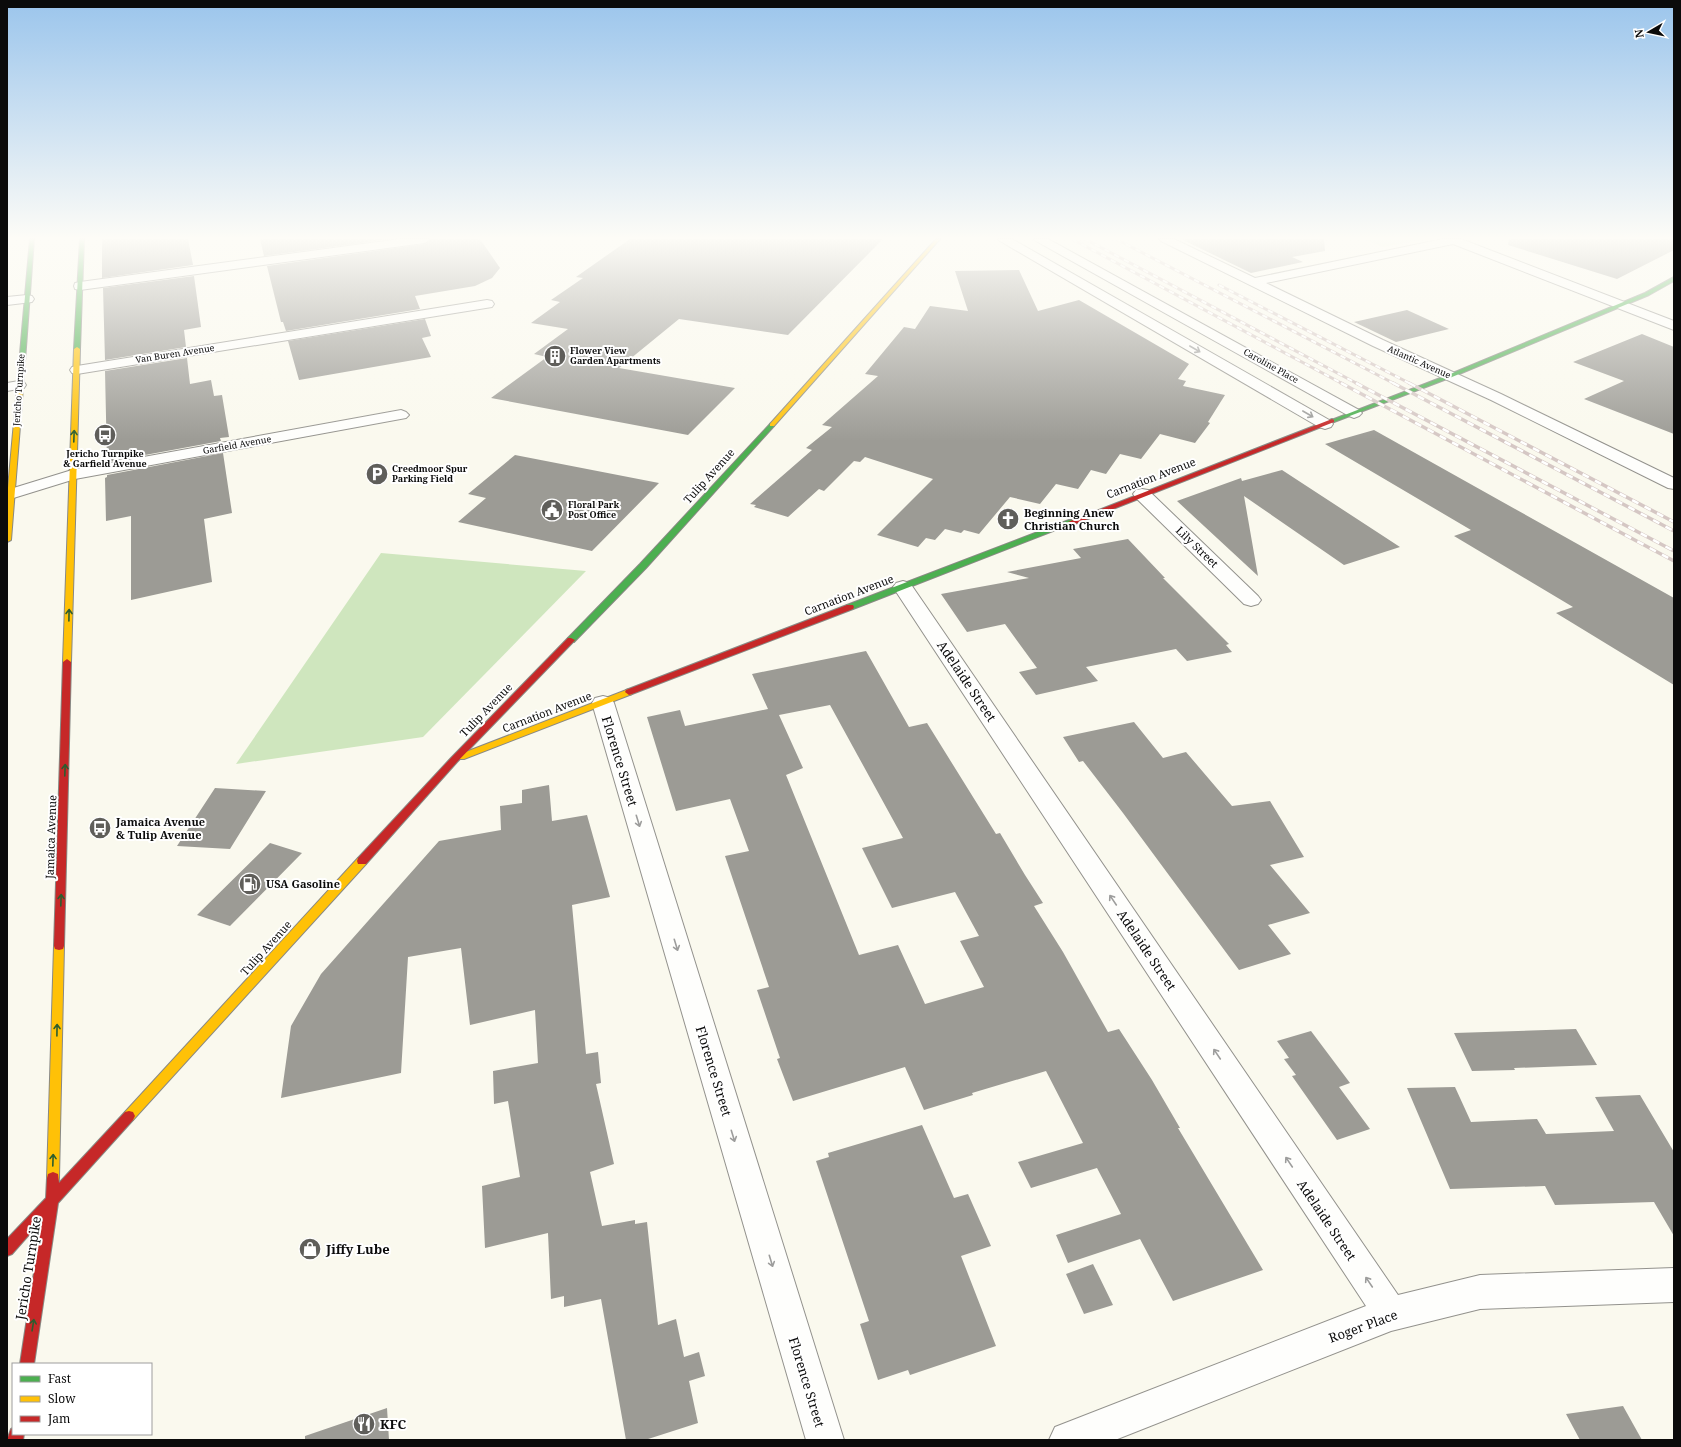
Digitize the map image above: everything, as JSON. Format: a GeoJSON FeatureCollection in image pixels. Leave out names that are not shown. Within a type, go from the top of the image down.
{"type":"FeatureCollection","features":[{"type":"Feature","properties":{"kind":"main road","name":"Jericho Turnpike"},"geometry":{"type":"LineString","coordinates":[[8,495],[13,386],[25,307]]}},
{"type":"Feature","properties":{"kind":"main road"},"geometry":{"type":"LineString","coordinates":[[72,475],[79,307]]}},
{"type":"Feature","properties":{"kind":"main road","name":"Tulip Avenue"},"geometry":{"type":"LineString","coordinates":[[7,1249],[454,760],[643,566],[878,307]]}},
{"type":"Feature","properties":{"kind":"main road","name":"Carnation Avenue"},"geometry":{"type":"LineString","coordinates":[[454,760],[1450,376],[1617,307]]}},
{"type":"Feature","properties":{"kind":"main road","name":"Jamaica Avenue"},"geometry":{"type":"LineString","coordinates":[[52,1199],[72,475]]}},
{"type":"Feature","properties":{"kind":"main road"},"geometry":{"type":"LineString","coordinates":[[7,540],[8,495]]}},
{"type":"Feature","properties":{"kind":"main road","name":"Jericho Turnpike"},"geometry":{"type":"LineString","coordinates":[[27,1363],[52,1199]]}},
{"type":"Feature","properties":{"kind":"street","name":"Van Buren Avenue"},"geometry":{"type":"LineString","coordinates":[[77,370],[471,307]]}},
{"type":"Feature","properties":{"kind":"street"},"geometry":{"type":"LineString","coordinates":[[1121,307],[1325,424]]}},
{"type":"Feature","properties":{"kind":"street","name":"Caroline Place"},"geometry":{"type":"LineString","coordinates":[[1162,307],[1354,413]]}},
{"type":"Feature","properties":{"kind":"street","name":"Atlantic Avenue"},"geometry":{"type":"LineString","coordinates":[[1303,307],[1378,344],[1450,376],[1674,484]]}},
{"type":"Feature","properties":{"kind":"street"},"geometry":{"type":"LineString","coordinates":[[1625,307],[1674,326]]}},
{"type":"Feature","properties":{"kind":"street","name":"Garfield Avenue"},"geometry":{"type":"LineString","coordinates":[[8,495],[72,475],[401,415]]}},
{"type":"Feature","properties":{"kind":"street","name":"Lily Street"},"geometry":{"type":"LineString","coordinates":[[1142,494],[1251,600]]}},
{"type":"Feature","properties":{"kind":"street","name":"Adelaide Street"},"geometry":{"type":"LineString","coordinates":[[903,587],[1391,1314]]}},
{"type":"Feature","properties":{"kind":"street","name":"Florence Street"},"geometry":{"type":"LineString","coordinates":[[603,703],[825,1440]]}},
{"type":"Feature","properties":{"kind":"street","name":"Roger Place"},"geometry":{"type":"LineString","coordinates":[[1068,1440],[1391,1314],[1480,1292],[1674,1285]]}},
{"type":"Feature","properties":{"kind":"green space"},"geometry":{"type":"Polygon","coordinates":[[[381,553],[586,571],[423,737],[236,764],[381,553]]]}},
{"type":"Feature","properties":{"kind":"building"},"geometry":{"type":"Polygon","coordinates":[[[104,307],[198,307],[201,327],[184,330],[186,347],[105,360],[104,307]]]}},
{"type":"Feature","properties":{"kind":"building"},"geometry":{"type":"Polygon","coordinates":[[[277,307],[419,307],[420,309],[286,331],[283,322],[281,322],[277,307]]]}},
{"type":"Feature","properties":{"kind":"building"},"geometry":{"type":"Polygon","coordinates":[[[554,307],[816,307],[788,335],[679,319],[619,368],[735,388],[688,435],[491,398],[547,357],[534,354],[568,329],[531,323],[554,307]]]}},
{"type":"Feature","properties":{"kind":"building"},"geometry":{"type":"Polygon","coordinates":[[[930,307],[968,311],[967,307],[1036,307],[1038,311],[1055,307],[1090,307],[1189,364],[1178,379],[1186,381],[1183,386],[1225,395],[1208,422],[1210,423],[1195,443],[1160,434],[1141,459],[1120,454],[1106,474],[1091,470],[1078,489],[1056,484],[1040,504],[1010,497],[979,534],[964,530],[961,533],[945,529],[935,540],[926,538],[918,547],[877,535],[933,479],[865,457],[860,462],[854,461],[824,491],[819,489],[788,517],[754,507],[756,505],[750,504],[812,450],[806,448],[832,427],[822,425],[878,376],[865,374],[904,327],[915,329],[930,307]]]}},
{"type":"Feature","properties":{"kind":"building"},"geometry":{"type":"Polygon","coordinates":[[[1407,310],[1449,329],[1396,342],[1354,322],[1407,310]]]}},
{"type":"Feature","properties":{"kind":"building"},"geometry":{"type":"Polygon","coordinates":[[[425,319],[431,336],[422,338],[431,357],[299,380],[288,341],[425,319]]]}},
{"type":"Feature","properties":{"kind":"building"},"geometry":{"type":"Polygon","coordinates":[[[1642,334],[1674,347],[1674,434],[1584,399],[1624,381],[1573,362],[1642,334]]]}},
{"type":"Feature","properties":{"kind":"building"},"geometry":{"type":"Polygon","coordinates":[[[187,358],[190,384],[211,380],[214,396],[222,395],[229,437],[220,438],[221,441],[107,462],[105,371],[187,358]]]}},
{"type":"Feature","properties":{"kind":"building"},"geometry":{"type":"Polygon","coordinates":[[[1374,430],[1674,598],[1674,685],[1556,613],[1573,607],[1454,536],[1471,530],[1325,444],[1374,430]]]}},
{"type":"Feature","properties":{"kind":"building"},"geometry":{"type":"Polygon","coordinates":[[[223,453],[232,513],[204,519],[212,582],[131,600],[131,516],[106,521],[105,478],[107,475],[223,453]]]}},
{"type":"Feature","properties":{"kind":"building","name":"Floral Park Post Office"},"geometry":{"type":"Polygon","coordinates":[[[515,455],[659,483],[592,551],[458,522],[486,498],[468,494],[515,455]]]}},
{"type":"Feature","properties":{"kind":"building"},"geometry":{"type":"Polygon","coordinates":[[[1282,470],[1400,547],[1344,565],[1244,496],[1258,576],[1177,501],[1241,478],[1242,481],[1282,470]]]}},
{"type":"Feature","properties":{"kind":"building"},"geometry":{"type":"Polygon","coordinates":[[[1128,539],[1165,578],[1163,578],[1229,644],[1226,645],[1232,652],[1187,661],[1176,649],[1086,667],[1098,681],[1036,695],[1019,672],[1037,668],[1005,624],[967,632],[941,594],[1029,578],[1007,572],[1081,558],[1073,549],[1128,539]]]}},
{"type":"Feature","properties":{"kind":"building"},"geometry":{"type":"Polygon","coordinates":[[[866,651],[909,727],[927,723],[996,834],[1000,833],[1043,903],[1034,906],[1063,952],[1108,1032],[1119,1029],[1152,1080],[1180,1128],[1178,1128],[1263,1270],[1173,1301],[1140,1239],[1068,1263],[1056,1235],[1121,1214],[1097,1168],[1031,1188],[1018,1162],[1083,1143],[1046,1071],[972,1093],[973,1095],[924,1110],[905,1067],[793,1101],[777,1059],[780,1058],[757,990],[769,987],[725,856],[749,851],[730,799],[676,811],[647,717],[680,710],[685,726],[768,709],[752,674],[866,651]],[[830,705],[779,715],[803,768],[786,775],[859,955],[898,945],[925,1004],[984,987],[960,941],[979,936],[955,892],[892,908],[862,848],[903,838],[830,705]]]}},
{"type":"Feature","properties":{"kind":"building"},"geometry":{"type":"Polygon","coordinates":[[[1134,722],[1163,758],[1186,752],[1232,806],[1270,801],[1304,857],[1270,865],[1310,913],[1268,925],[1291,954],[1239,970],[1083,761],[1079,762],[1063,737],[1134,722]]]}},
{"type":"Feature","properties":{"kind":"building"},"geometry":{"type":"Polygon","coordinates":[[[549,785],[552,821],[587,815],[610,897],[572,905],[586,1054],[598,1052],[601,1083],[596,1084],[614,1164],[590,1172],[602,1226],[635,1220],[635,1224],[647,1222],[658,1325],[676,1319],[684,1357],[699,1352],[705,1376],[689,1381],[698,1423],[645,1440],[626,1440],[601,1299],[564,1307],[564,1296],[551,1299],[548,1233],[485,1248],[482,1186],[520,1177],[508,1101],[494,1104],[493,1071],[538,1063],[535,1010],[470,1025],[461,948],[408,957],[401,1073],[281,1098],[291,1026],[321,974],[439,841],[501,830],[500,806],[522,803],[522,790],[549,785]]]}},
{"type":"Feature","properties":{"kind":"building"},"geometry":{"type":"Polygon","coordinates":[[[215,788],[266,791],[230,849],[177,846],[215,788]]]}},
{"type":"Feature","properties":{"kind":"building","name":"USA Gasoline"},"geometry":{"type":"Polygon","coordinates":[[[270,843],[302,853],[230,926],[197,915],[270,843]]]}},
{"type":"Feature","properties":{"kind":"building"},"geometry":{"type":"Polygon","coordinates":[[[1576,1029],[1597,1065],[1472,1071],[1454,1033],[1576,1029]]]}},
{"type":"Feature","properties":{"kind":"building"},"geometry":{"type":"Polygon","coordinates":[[[1311,1031],[1350,1083],[1339,1087],[1370,1129],[1337,1140],[1292,1076],[1296,1075],[1284,1059],[1289,1058],[1277,1041],[1311,1031]]]}},
{"type":"Feature","properties":{"kind":"building"},"geometry":{"type":"Polygon","coordinates":[[[1455,1087],[1471,1122],[1537,1119],[1546,1134],[1614,1131],[1595,1097],[1640,1095],[1674,1152],[1674,1236],[1654,1202],[1555,1205],[1545,1186],[1450,1189],[1407,1088],[1455,1087]]]}},
{"type":"Feature","properties":{"kind":"building"},"geometry":{"type":"Polygon","coordinates":[[[922,1125],[954,1198],[968,1194],[991,1246],[961,1256],[996,1346],[910,1375],[908,1370],[878,1380],[860,1324],[869,1321],[816,1161],[829,1157],[828,1153],[922,1125]]]}},
{"type":"Feature","properties":{"kind":"building"},"geometry":{"type":"Polygon","coordinates":[[[1093,1264],[1113,1305],[1084,1314],[1066,1274],[1093,1264]]]}},
{"type":"Feature","properties":{"kind":"building"},"geometry":{"type":"Polygon","coordinates":[[[1623,1406],[1642,1440],[1580,1440],[1566,1414],[1623,1406]]]}},
{"type":"Feature","properties":{"kind":"building","name":"KFC"},"geometry":{"type":"Polygon","coordinates":[[[387,1408],[389,1440],[305,1440],[305,1436],[387,1408]]]}},
{"type":"Feature","properties":{"kind":"railway"},"geometry":{"type":"LineString","coordinates":[[1198,307],[1343,384]]}},
{"type":"Feature","properties":{"kind":"railway"},"geometry":{"type":"LineString","coordinates":[[1212,307],[1358,384]]}},
{"type":"Feature","properties":{"kind":"railway"},"geometry":{"type":"LineString","coordinates":[[1246,307],[1395,384]]}},
{"type":"Feature","properties":{"kind":"railway"},"geometry":{"type":"LineString","coordinates":[[1261,307],[1411,384]]}},
{"type":"Feature","properties":{"kind":"railway"},"geometry":{"type":"LineString","coordinates":[[1341,383],[1674,561]]}},
{"type":"Feature","properties":{"kind":"railway"},"geometry":{"type":"LineString","coordinates":[[1356,383],[1674,551]]}},
{"type":"Feature","properties":{"kind":"railway"},"geometry":{"type":"LineString","coordinates":[[1393,383],[1674,531]]}},
{"type":"Feature","properties":{"kind":"railway"},"geometry":{"type":"LineString","coordinates":[[1409,383],[1674,522]]}},
{"type":"Feature","properties":{"kind":"traffic: fast"},"geometry":{"type":"LineString","coordinates":[[20,388],[27,307]]}},
{"type":"Feature","properties":{"kind":"traffic: fast"},"geometry":{"type":"LineString","coordinates":[[77,349],[79,307]]}},
{"type":"Feature","properties":{"kind":"traffic: fast"},"geometry":{"type":"LineString","coordinates":[[1332,421],[1450,376],[1617,307]]}},
{"type":"Feature","properties":{"kind":"traffic: fast"},"geometry":{"type":"LineString","coordinates":[[571,640],[643,566],[772,425]]}},
{"type":"Feature","properties":{"kind":"traffic: fast"},"geometry":{"type":"LineString","coordinates":[[850,607],[1072,522]]}},
{"type":"Feature","properties":{"kind":"traffic: slow"},"geometry":{"type":"LineString","coordinates":[[772,425],[878,307]]}},
{"type":"Feature","properties":{"kind":"traffic: slow"},"geometry":{"type":"LineString","coordinates":[[67,662],[77,349]]}},
{"type":"Feature","properties":{"kind":"traffic: slow"},"geometry":{"type":"LineString","coordinates":[[7,540],[20,388]]}},
{"type":"Feature","properties":{"kind":"traffic: slow"},"geometry":{"type":"LineString","coordinates":[[461,757],[629,692]]}},
{"type":"Feature","properties":{"kind":"traffic: slow"},"geometry":{"type":"LineString","coordinates":[[129,1116],[362,861]]}},
{"type":"Feature","properties":{"kind":"traffic: slow"},"geometry":{"type":"LineString","coordinates":[[53,1178],[59,946]]}},
{"type":"Feature","properties":{"kind":"traffic: jam"},"geometry":{"type":"LineString","coordinates":[[1072,522],[1332,421]]}},
{"type":"Feature","properties":{"kind":"traffic: jam"},"geometry":{"type":"LineString","coordinates":[[629,692],[850,607]]}},
{"type":"Feature","properties":{"kind":"traffic: jam"},"geometry":{"type":"LineString","coordinates":[[362,861],[454,760],[571,640]]}},
{"type":"Feature","properties":{"kind":"traffic: jam"},"geometry":{"type":"LineString","coordinates":[[59,946],[67,662]]}},
{"type":"Feature","properties":{"kind":"traffic: jam"},"geometry":{"type":"LineString","coordinates":[[7,1249],[129,1116]]}},
{"type":"Feature","properties":{"kind":"traffic: jam"},"geometry":{"type":"LineString","coordinates":[[27,1363],[52,1199],[53,1178]]}},
{"type":"Feature","properties":{"kind":"traffic: jam"},"geometry":{"type":"LineString","coordinates":[[15,1440],[16,1435]]}},
{"type":"Feature","properties":{"kind":"place","name":"Flower View Garden Apartments"},"geometry":{"type":"Point","coordinates":[555,356]}},
{"type":"Feature","properties":{"kind":"place","name":"Jericho Turnpike & Garfield Avenue"},"geometry":{"type":"Point","coordinates":[105,435]}},
{"type":"Feature","properties":{"kind":"place","name":"Creedmoor Spur Parking Field"},"geometry":{"type":"Point","coordinates":[377,474]}},
{"type":"Feature","properties":{"kind":"place","name":"Floral Park Post Office"},"geometry":{"type":"Point","coordinates":[552,510]}},
{"type":"Feature","properties":{"kind":"place","name":"Beginning Anew Christian Church"},"geometry":{"type":"Point","coordinates":[1008,519]}},
{"type":"Feature","properties":{"kind":"place","name":"Jamaica Avenue & Tulip Avenue"},"geometry":{"type":"Point","coordinates":[100,828]}},
{"type":"Feature","properties":{"kind":"place","name":"USA Gasoline"},"geometry":{"type":"Point","coordinates":[250,884]}},
{"type":"Feature","properties":{"kind":"place","name":"Jiffy Lube"},"geometry":{"type":"Point","coordinates":[310,1249]}},
{"type":"Feature","properties":{"kind":"place","name":"KFC"},"geometry":{"type":"Point","coordinates":[364,1424]}}]}
